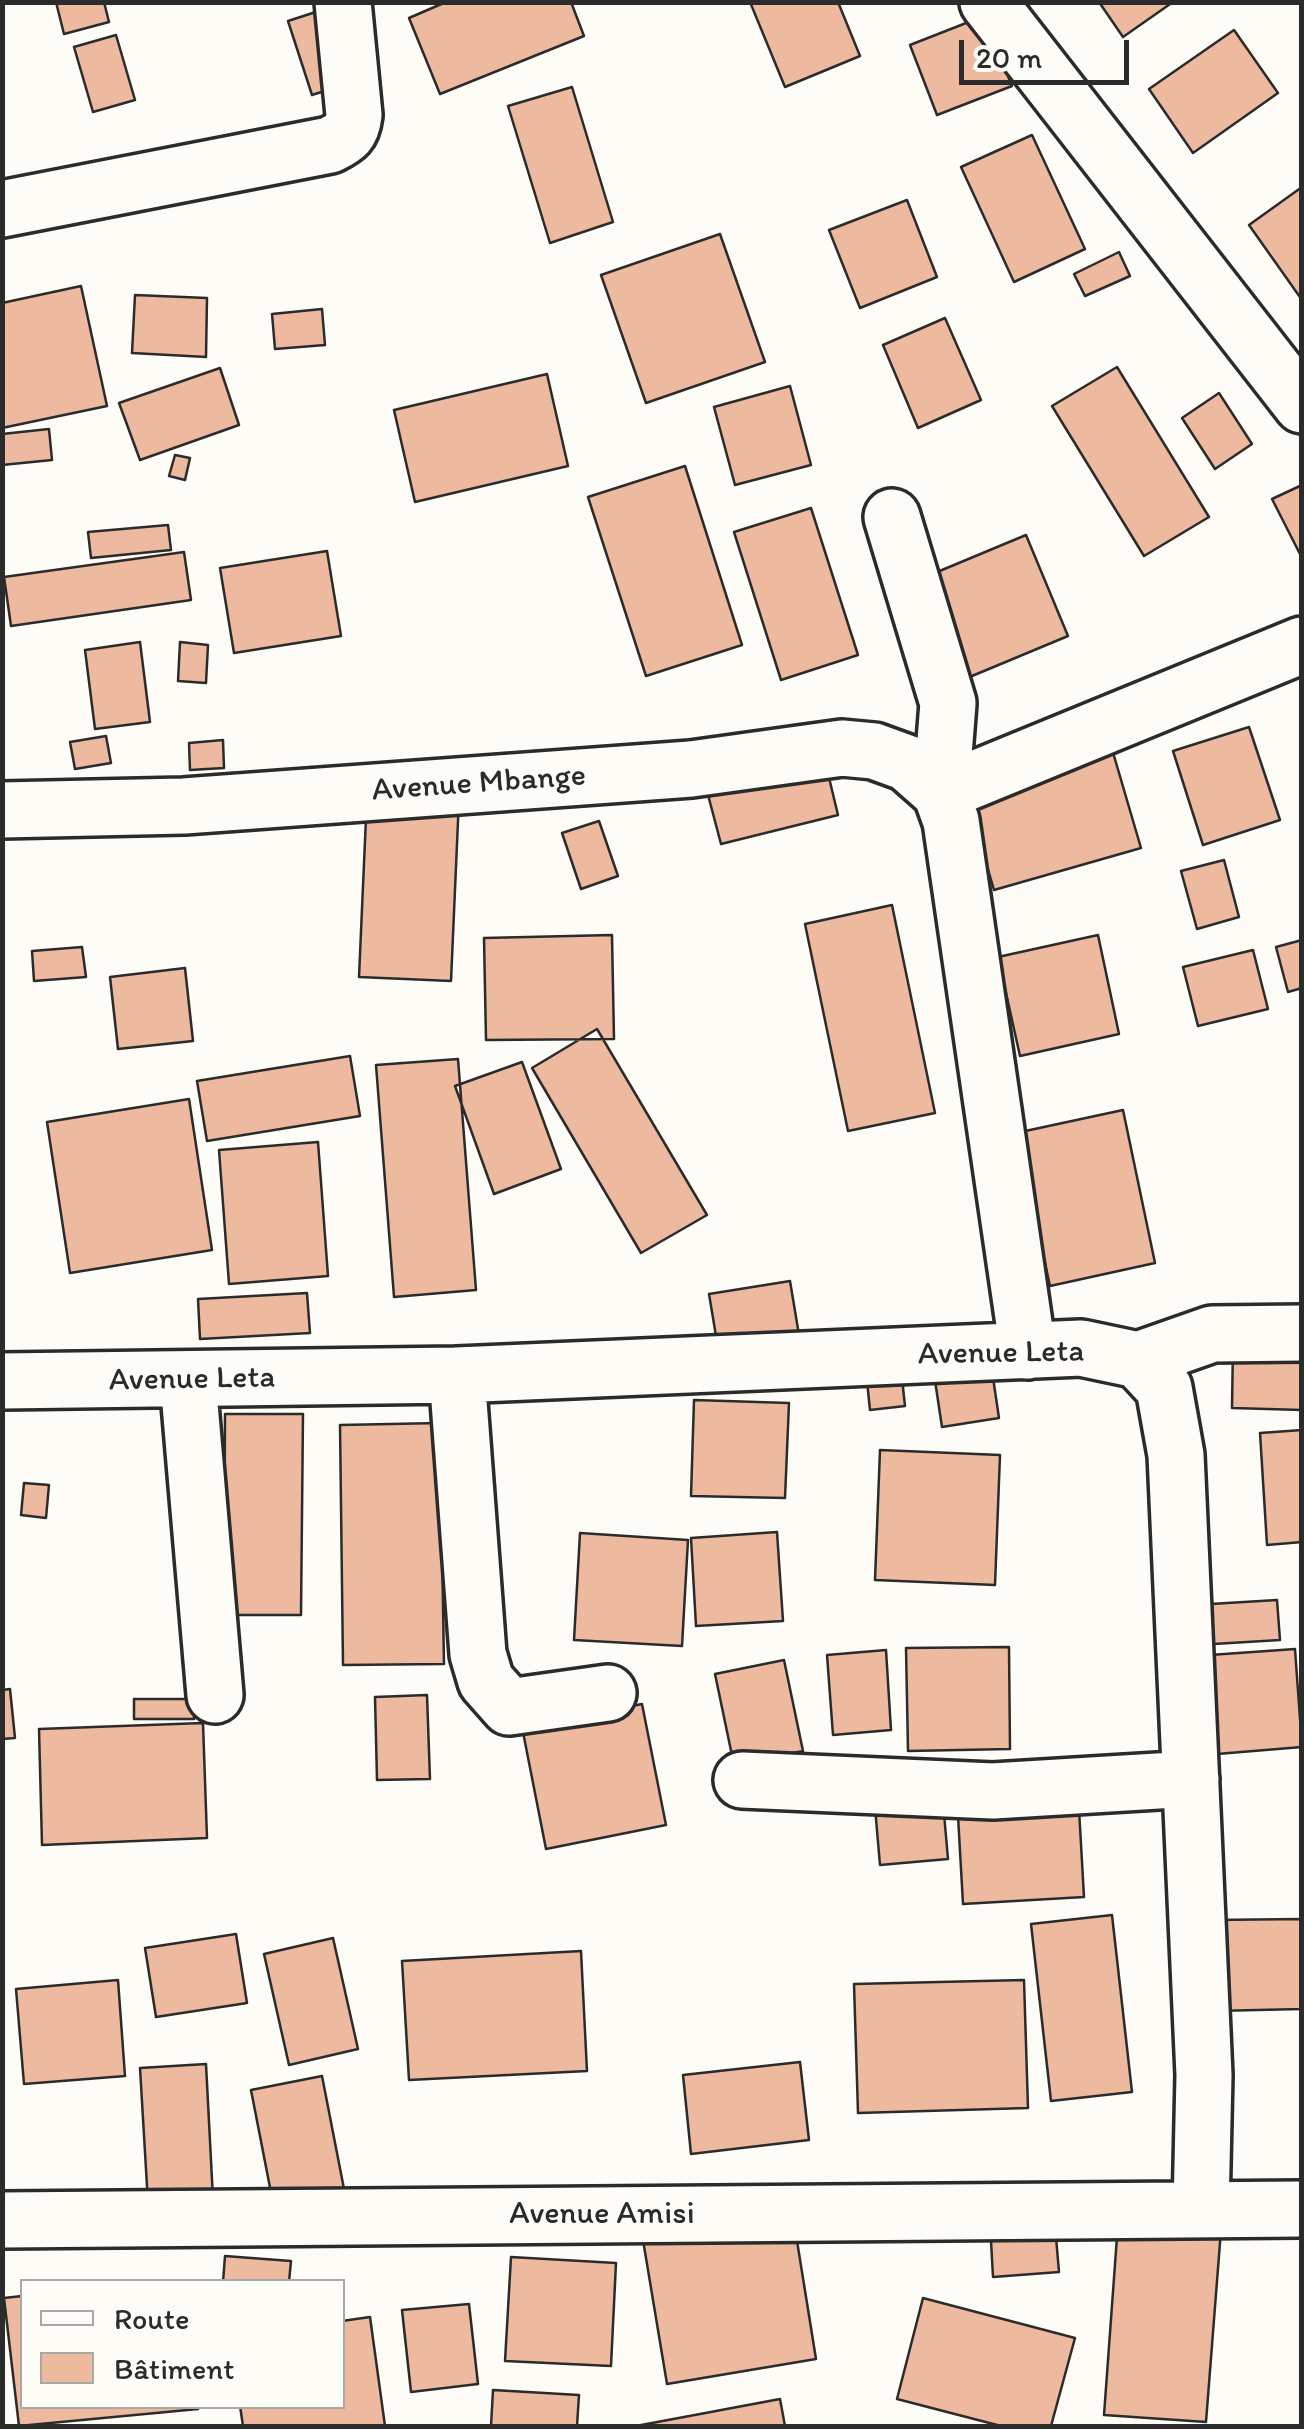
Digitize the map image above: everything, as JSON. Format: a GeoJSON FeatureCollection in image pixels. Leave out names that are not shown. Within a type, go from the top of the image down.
{"type":"FeatureCollection","features":[{"type":"Feature","properties":{"kind":"street"},"geometry":{"type":"LineString","coordinates":[[2,209],[330,144],[347,136],[354,115],[343,2]]}},
{"type":"Feature","properties":{"kind":"street"},"geometry":{"type":"LineString","coordinates":[[988,2],[1302,405]]}},
{"type":"Feature","properties":{"kind":"street"},"geometry":{"type":"LineString","coordinates":[[892,517],[948,703],[941,793],[951,821],[1028,1351]]}},
{"type":"Feature","properties":{"kind":"street"},"geometry":{"type":"LineString","coordinates":[[941,793],[1302,646]]}},
{"type":"Feature","properties":{"kind":"street","name":"Avenue Mbange"},"geometry":{"type":"LineString","coordinates":[[2,810],[184,806],[691,769],[842,748],[874,750],[907,763],[941,793]]}},
{"type":"Feature","properties":{"kind":"street"},"geometry":{"type":"LineString","coordinates":[[1201,2210],[1204,2075],[1176,1455],[1164,1388],[1138,1360],[1212,1334],[1302,1332]]}},
{"type":"Feature","properties":{"kind":"street","name":"Avenue Leta"},"geometry":{"type":"LineString","coordinates":[[2,1382],[456,1376],[1081,1348],[1138,1360]]}},
{"type":"Feature","properties":{"kind":"street"},"geometry":{"type":"LineString","coordinates":[[456,1376],[478,1654],[486,1681],[509,1707],[608,1693]]}},
{"type":"Feature","properties":{"kind":"street"},"geometry":{"type":"LineString","coordinates":[[188,1381],[215,1695]]}},
{"type":"Feature","properties":{"kind":"street"},"geometry":{"type":"LineString","coordinates":[[742,1780],[993,1790],[1191,1778]]}},
{"type":"Feature","properties":{"kind":"street","name":"Avenue Amisi"},"geometry":{"type":"LineString","coordinates":[[2,2220],[1302,2209]]}},
{"type":"Feature","properties":{"kind":"building"},"geometry":{"type":"Polygon","coordinates":[[[56,2],[104,2],[109,22],[64,34],[56,2]]]}},
{"type":"Feature","properties":{"kind":"building"},"geometry":{"type":"Polygon","coordinates":[[[446,2],[571,2],[584,36],[440,94],[409,18],[446,2]]]}},
{"type":"Feature","properties":{"kind":"building"},"geometry":{"type":"Polygon","coordinates":[[[750,2],[838,2],[860,56],[785,87],[750,2]]]}},
{"type":"Feature","properties":{"kind":"building"},"geometry":{"type":"Polygon","coordinates":[[[1099,2],[1173,2],[1123,37],[1099,2]]]}},
{"type":"Feature","properties":{"kind":"building"},"geometry":{"type":"Polygon","coordinates":[[[325,9],[349,83],[312,95],[288,21],[325,9]]]}},
{"type":"Feature","properties":{"kind":"building"},"geometry":{"type":"Polygon","coordinates":[[[984,16],[1012,86],[937,115],[910,45],[984,16]]]}},
{"type":"Feature","properties":{"kind":"building"},"geometry":{"type":"Polygon","coordinates":[[[1234,30],[1278,93],[1193,153],[1149,89],[1234,30]]]}},
{"type":"Feature","properties":{"kind":"building"},"geometry":{"type":"Polygon","coordinates":[[[116,35],[135,100],[93,112],[74,47],[116,35]]]}},
{"type":"Feature","properties":{"kind":"building"},"geometry":{"type":"Polygon","coordinates":[[[572,87],[613,222],[550,243],[508,106],[572,87]]]}},
{"type":"Feature","properties":{"kind":"building"},"geometry":{"type":"Polygon","coordinates":[[[1032,135],[1085,249],[1014,282],[961,167],[1032,135]]]}},
{"type":"Feature","properties":{"kind":"building"},"geometry":{"type":"Polygon","coordinates":[[[1302,187],[1302,300],[1249,225],[1302,187]]]}},
{"type":"Feature","properties":{"kind":"building"},"geometry":{"type":"Polygon","coordinates":[[[907,200],[937,277],[860,308],[829,230],[907,200]]]}},
{"type":"Feature","properties":{"kind":"building"},"geometry":{"type":"Polygon","coordinates":[[[720,234],[765,362],[646,403],[601,275],[720,234]]]}},
{"type":"Feature","properties":{"kind":"building"},"geometry":{"type":"Polygon","coordinates":[[[1119,252],[1130,276],[1085,296],[1074,274],[1119,252]]]}},
{"type":"Feature","properties":{"kind":"building"},"geometry":{"type":"Polygon","coordinates":[[[81,286],[107,406],[2,428],[2,303],[81,286]]]}},
{"type":"Feature","properties":{"kind":"building"},"geometry":{"type":"Polygon","coordinates":[[[135,295],[207,298],[206,357],[132,353],[135,295]]]}},
{"type":"Feature","properties":{"kind":"building"},"geometry":{"type":"Polygon","coordinates":[[[322,309],[325,345],[275,349],[272,314],[322,309]]]}},
{"type":"Feature","properties":{"kind":"building"},"geometry":{"type":"Polygon","coordinates":[[[945,318],[981,400],[918,428],[883,345],[945,318]]]}},
{"type":"Feature","properties":{"kind":"building"},"geometry":{"type":"Polygon","coordinates":[[[1117,367],[1209,517],[1144,556],[1052,406],[1117,367]]]}},
{"type":"Feature","properties":{"kind":"building"},"geometry":{"type":"Polygon","coordinates":[[[220,368],[239,425],[140,460],[119,403],[220,368]]]}},
{"type":"Feature","properties":{"kind":"building"},"geometry":{"type":"Polygon","coordinates":[[[547,374],[568,466],[415,502],[394,410],[547,374]]]}},
{"type":"Feature","properties":{"kind":"building"},"geometry":{"type":"Polygon","coordinates":[[[790,386],[811,465],[735,485],[714,407],[790,386]]]}},
{"type":"Feature","properties":{"kind":"building"},"geometry":{"type":"Polygon","coordinates":[[[1219,393],[1252,444],[1215,469],[1182,418],[1219,393]]]}},
{"type":"Feature","properties":{"kind":"building"},"geometry":{"type":"Polygon","coordinates":[[[49,429],[52,460],[2,465],[2,434],[49,429]]]}},
{"type":"Feature","properties":{"kind":"building"},"geometry":{"type":"Polygon","coordinates":[[[175,455],[190,458],[185,480],[169,476],[175,455]]]}},
{"type":"Feature","properties":{"kind":"building"},"geometry":{"type":"Polygon","coordinates":[[[685,466],[742,645],[646,676],[588,497],[685,466]]]}},
{"type":"Feature","properties":{"kind":"building"},"geometry":{"type":"Polygon","coordinates":[[[1302,485],[1302,558],[1272,499],[1302,485]]]}},
{"type":"Feature","properties":{"kind":"building"},"geometry":{"type":"Polygon","coordinates":[[[811,508],[858,655],[781,680],[734,532],[811,508]]]}},
{"type":"Feature","properties":{"kind":"building"},"geometry":{"type":"Polygon","coordinates":[[[168,525],[171,550],[91,558],[88,532],[168,525]]]}},
{"type":"Feature","properties":{"kind":"building"},"geometry":{"type":"Polygon","coordinates":[[[1026,535],[1068,636],[960,681],[918,580],[1026,535]]]}},
{"type":"Feature","properties":{"kind":"building"},"geometry":{"type":"Polygon","coordinates":[[[327,551],[341,636],[234,653],[220,568],[327,551]]]}},
{"type":"Feature","properties":{"kind":"building"},"geometry":{"type":"Polygon","coordinates":[[[184,552],[191,600],[11,626],[4,577],[184,552]]]}},
{"type":"Feature","properties":{"kind":"building"},"geometry":{"type":"Polygon","coordinates":[[[140,642],[150,722],[95,729],[85,650],[140,642]]]}},
{"type":"Feature","properties":{"kind":"building"},"geometry":{"type":"Polygon","coordinates":[[[180,642],[208,645],[206,683],[178,681],[180,642]]]}},
{"type":"Feature","properties":{"kind":"building"},"geometry":{"type":"Polygon","coordinates":[[[1249,727],[1280,820],[1203,845],[1173,751],[1249,727]]]}},
{"type":"Feature","properties":{"kind":"building"},"geometry":{"type":"Polygon","coordinates":[[[106,736],[111,763],[75,769],[70,742],[106,736]]]}},
{"type":"Feature","properties":{"kind":"building"},"geometry":{"type":"Polygon","coordinates":[[[223,740],[224,768],[190,770],[189,743],[223,740]]]}},
{"type":"Feature","properties":{"kind":"building"},"geometry":{"type":"Polygon","coordinates":[[[1112,749],[1141,848],[994,890],[965,791],[1112,749]]]}},
{"type":"Feature","properties":{"kind":"building"},"geometry":{"type":"Polygon","coordinates":[[[825,761],[838,815],[721,844],[707,791],[825,761]]]}},
{"type":"Feature","properties":{"kind":"building"},"geometry":{"type":"Polygon","coordinates":[[[367,795],[459,798],[451,981],[359,977],[367,795]]]}},
{"type":"Feature","properties":{"kind":"building"},"geometry":{"type":"Polygon","coordinates":[[[599,821],[618,876],[581,889],[562,833],[599,821]]]}},
{"type":"Feature","properties":{"kind":"building"},"geometry":{"type":"Polygon","coordinates":[[[1224,860],[1239,917],[1197,929],[1181,871],[1224,860]]]}},
{"type":"Feature","properties":{"kind":"building"},"geometry":{"type":"Polygon","coordinates":[[[892,905],[935,1113],[848,1131],[805,924],[892,905]]]}},
{"type":"Feature","properties":{"kind":"building"},"geometry":{"type":"Polygon","coordinates":[[[612,935],[614,1039],[486,1040],[484,938],[612,935]]]}},
{"type":"Feature","properties":{"kind":"building"},"geometry":{"type":"Polygon","coordinates":[[[1098,935],[1119,1034],[1020,1056],[998,957],[1098,935]]]}},
{"type":"Feature","properties":{"kind":"building"},"geometry":{"type":"Polygon","coordinates":[[[1302,940],[1302,988],[1288,992],[1276,947],[1302,940]]]}},
{"type":"Feature","properties":{"kind":"building"},"geometry":{"type":"Polygon","coordinates":[[[82,947],[86,977],[34,981],[32,951],[82,947]]]}},
{"type":"Feature","properties":{"kind":"building"},"geometry":{"type":"Polygon","coordinates":[[[1253,950],[1268,1009],[1198,1026],[1183,967],[1253,950]]]}},
{"type":"Feature","properties":{"kind":"building"},"geometry":{"type":"Polygon","coordinates":[[[185,968],[193,1041],[118,1049],[110,977],[185,968]]]}},
{"type":"Feature","properties":{"kind":"building"},"geometry":{"type":"Polygon","coordinates":[[[597,1029],[707,1215],[641,1253],[532,1068],[597,1029]]]}},
{"type":"Feature","properties":{"kind":"building"},"geometry":{"type":"Polygon","coordinates":[[[350,1056],[360,1116],[207,1141],[197,1081],[350,1056]]]}},
{"type":"Feature","properties":{"kind":"building"},"geometry":{"type":"Polygon","coordinates":[[[458,1059],[476,1290],[394,1297],[376,1065],[458,1059]]]}},
{"type":"Feature","properties":{"kind":"building"},"geometry":{"type":"Polygon","coordinates":[[[522,1062],[561,1169],[494,1194],[455,1086],[522,1062]]]}},
{"type":"Feature","properties":{"kind":"building"},"geometry":{"type":"Polygon","coordinates":[[[189,1099],[212,1250],[70,1273],[47,1122],[189,1099]]]}},
{"type":"Feature","properties":{"kind":"building"},"geometry":{"type":"Polygon","coordinates":[[[1123,1110],[1155,1263],[1050,1286],[1016,1133],[1123,1110]]]}},
{"type":"Feature","properties":{"kind":"building"},"geometry":{"type":"Polygon","coordinates":[[[318,1142],[328,1276],[229,1284],[219,1150],[318,1142]]]}},
{"type":"Feature","properties":{"kind":"building"},"geometry":{"type":"Polygon","coordinates":[[[790,1281],[800,1341],[719,1354],[709,1294],[790,1281]]]}},
{"type":"Feature","properties":{"kind":"building"},"geometry":{"type":"Polygon","coordinates":[[[307,1293],[310,1333],[200,1339],[198,1299],[307,1293]]]}},
{"type":"Feature","properties":{"kind":"building"},"geometry":{"type":"Polygon","coordinates":[[[1233,1344],[1302,1345],[1302,1410],[1232,1408],[1233,1344]]]}},
{"type":"Feature","properties":{"kind":"building"},"geometry":{"type":"Polygon","coordinates":[[[991,1364],[999,1418],[942,1427],[934,1374],[991,1364]]]}},
{"type":"Feature","properties":{"kind":"building"},"geometry":{"type":"Polygon","coordinates":[[[901,1369],[905,1406],[870,1410],[866,1372],[901,1369]]]}},
{"type":"Feature","properties":{"kind":"building"},"geometry":{"type":"Polygon","coordinates":[[[694,1400],[789,1403],[785,1498],[691,1496],[694,1400]]]}},
{"type":"Feature","properties":{"kind":"building"},"geometry":{"type":"Polygon","coordinates":[[[225,1414],[303,1414],[301,1615],[224,1615],[225,1414]]]}},
{"type":"Feature","properties":{"kind":"building"},"geometry":{"type":"Polygon","coordinates":[[[440,1423],[444,1664],[343,1665],[340,1425],[440,1423]]]}},
{"type":"Feature","properties":{"kind":"building"},"geometry":{"type":"Polygon","coordinates":[[[1302,1430],[1302,1542],[1267,1545],[1260,1433],[1302,1430]]]}},
{"type":"Feature","properties":{"kind":"building"},"geometry":{"type":"Polygon","coordinates":[[[880,1450],[1000,1455],[995,1585],[875,1580],[880,1450]]]}},
{"type":"Feature","properties":{"kind":"building"},"geometry":{"type":"Polygon","coordinates":[[[24,1483],[49,1485],[46,1518],[21,1515],[24,1483]]]}},
{"type":"Feature","properties":{"kind":"building"},"geometry":{"type":"Polygon","coordinates":[[[777,1532],[783,1621],[696,1626],[691,1538],[777,1532]]]}},
{"type":"Feature","properties":{"kind":"building"},"geometry":{"type":"Polygon","coordinates":[[[580,1533],[688,1540],[682,1646],[574,1640],[580,1533]]]}},
{"type":"Feature","properties":{"kind":"building"},"geometry":{"type":"Polygon","coordinates":[[[1277,1600],[1280,1640],[1197,1645],[1194,1605],[1277,1600]]]}},
{"type":"Feature","properties":{"kind":"building"},"geometry":{"type":"Polygon","coordinates":[[[1009,1647],[1010,1749],[908,1751],[906,1648],[1009,1647]]]}},
{"type":"Feature","properties":{"kind":"building"},"geometry":{"type":"Polygon","coordinates":[[[1295,1649],[1302,1747],[1217,1754],[1210,1655],[1295,1649]]]}},
{"type":"Feature","properties":{"kind":"building"},"geometry":{"type":"Polygon","coordinates":[[[886,1650],[891,1730],[833,1735],[827,1655],[886,1650]]]}},
{"type":"Feature","properties":{"kind":"building"},"geometry":{"type":"Polygon","coordinates":[[[784,1660],[803,1751],[734,1765],[715,1674],[784,1660]]]}},
{"type":"Feature","properties":{"kind":"building"},"geometry":{"type":"Polygon","coordinates":[[[10,1689],[15,1738],[2,1739],[2,1690],[10,1689]]]}},
{"type":"Feature","properties":{"kind":"building"},"geometry":{"type":"Polygon","coordinates":[[[427,1695],[430,1779],[377,1780],[375,1697],[427,1695]]]}},
{"type":"Feature","properties":{"kind":"building"},"geometry":{"type":"Polygon","coordinates":[[[134,1699],[194,1699],[194,1719],[134,1719],[134,1699]]]}},
{"type":"Feature","properties":{"kind":"building"},"geometry":{"type":"Polygon","coordinates":[[[642,1704],[666,1825],[546,1849],[522,1727],[642,1704]]]}},
{"type":"Feature","properties":{"kind":"building"},"geometry":{"type":"Polygon","coordinates":[[[203,1723],[207,1838],[42,1845],[39,1729],[203,1723]]]}},
{"type":"Feature","properties":{"kind":"building"},"geometry":{"type":"Polygon","coordinates":[[[942,1791],[948,1859],[880,1865],[874,1796],[942,1791]]]}},
{"type":"Feature","properties":{"kind":"building"},"geometry":{"type":"Polygon","coordinates":[[[1079,1809],[1084,1897],[963,1904],[958,1816],[1079,1809]]]}},
{"type":"Feature","properties":{"kind":"building"},"geometry":{"type":"Polygon","coordinates":[[[1112,1915],[1132,2092],[1051,2101],[1031,1924],[1112,1915]]]}},
{"type":"Feature","properties":{"kind":"building"},"geometry":{"type":"Polygon","coordinates":[[[1302,1919],[1302,2009],[1213,2011],[1212,1920],[1302,1919]]]}},
{"type":"Feature","properties":{"kind":"building"},"geometry":{"type":"Polygon","coordinates":[[[236,1934],[247,2003],[156,2017],[145,1948],[236,1934]]]}},
{"type":"Feature","properties":{"kind":"building"},"geometry":{"type":"Polygon","coordinates":[[[333,1938],[358,2049],[289,2065],[264,1954],[333,1938]]]}},
{"type":"Feature","properties":{"kind":"building"},"geometry":{"type":"Polygon","coordinates":[[[581,1951],[587,2071],[409,2080],[402,1961],[581,1951]]]}},
{"type":"Feature","properties":{"kind":"building"},"geometry":{"type":"Polygon","coordinates":[[[118,1980],[125,2076],[24,2084],[16,1989],[118,1980]]]}},
{"type":"Feature","properties":{"kind":"building"},"geometry":{"type":"Polygon","coordinates":[[[1024,1980],[1028,2108],[858,2113],[854,1984],[1024,1980]]]}},
{"type":"Feature","properties":{"kind":"building"},"geometry":{"type":"Polygon","coordinates":[[[800,2062],[809,2140],[691,2154],[683,2075],[800,2062]]]}},
{"type":"Feature","properties":{"kind":"building"},"geometry":{"type":"Polygon","coordinates":[[[206,2064],[213,2199],[148,2203],[140,2068],[206,2064]]]}},
{"type":"Feature","properties":{"kind":"building"},"geometry":{"type":"Polygon","coordinates":[[[322,2076],[345,2194],[274,2208],[251,2090],[322,2076]]]}},
{"type":"Feature","properties":{"kind":"building"},"geometry":{"type":"Polygon","coordinates":[[[793,2216],[816,2359],[667,2384],[643,2240],[793,2216]]]}},
{"type":"Feature","properties":{"kind":"building"},"geometry":{"type":"Polygon","coordinates":[[[1118,2223],[1221,2230],[1206,2422],[1104,2415],[1118,2223]]]}},
{"type":"Feature","properties":{"kind":"building"},"geometry":{"type":"Polygon","coordinates":[[[1056,2237],[1059,2272],[993,2277],[991,2241],[1056,2237]]]}},
{"type":"Feature","properties":{"kind":"building"},"geometry":{"type":"Polygon","coordinates":[[[225,2256],[291,2261],[289,2279],[223,2279],[225,2256]]]}},
{"type":"Feature","properties":{"kind":"building"},"geometry":{"type":"Polygon","coordinates":[[[511,2257],[616,2263],[611,2366],[505,2361],[511,2257]]]}},
{"type":"Feature","properties":{"kind":"building"},"geometry":{"type":"Polygon","coordinates":[[[20,2296],[20,2409],[198,2409],[19,2426],[4,2298],[20,2296]]]}},
{"type":"Feature","properties":{"kind":"building"},"geometry":{"type":"Polygon","coordinates":[[[923,2298],[1075,2338],[1051,2426],[1001,2426],[897,2399],[923,2298]]]}},
{"type":"Feature","properties":{"kind":"building"},"geometry":{"type":"Polygon","coordinates":[[[469,2304],[478,2384],[411,2392],[402,2310],[469,2304]]]}},
{"type":"Feature","properties":{"kind":"building"},"geometry":{"type":"Polygon","coordinates":[[[370,2317],[385,2426],[243,2426],[240,2409],[345,2409],[345,2321],[370,2317]]]}},
{"type":"Feature","properties":{"kind":"building"},"geometry":{"type":"Polygon","coordinates":[[[493,2390],[579,2395],[577,2426],[491,2426],[493,2390]]]}},
{"type":"Feature","properties":{"kind":"building"},"geometry":{"type":"Polygon","coordinates":[[[780,2399],[785,2426],[636,2426],[780,2399]]]}}]}
